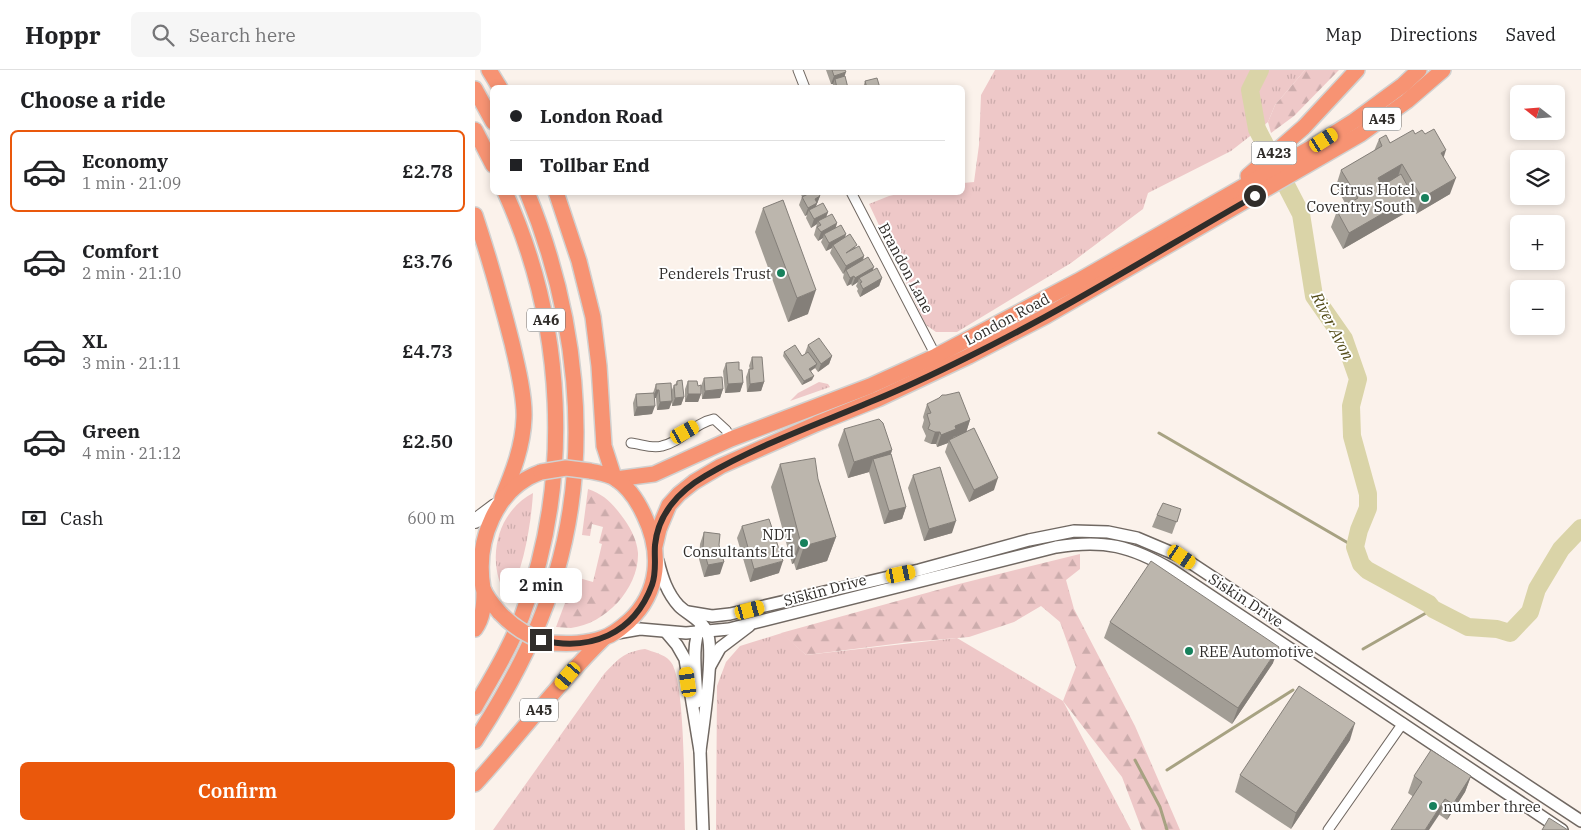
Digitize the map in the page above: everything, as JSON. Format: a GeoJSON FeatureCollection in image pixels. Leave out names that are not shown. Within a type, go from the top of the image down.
{"type":"FeatureCollection","features":[{"type":"Feature","properties":{"kind":"highway"},"geometry":{"type":"LineString","coordinates":[[489,70],[499,85]]}},
{"type":"Feature","properties":{"kind":"highway","name":"A423"},"geometry":{"type":"LineString","coordinates":[[1249,186],[1357,70]]}},
{"type":"Feature","properties":{"kind":"highway","name":"London Road"},"geometry":{"type":"LineString","coordinates":[[1312,155],[1403,85],[1419,70]]}},
{"type":"Feature","properties":{"kind":"highway","name":"London Road"},"geometry":{"type":"LineString","coordinates":[[655,550],[659,530],[669,506],[679,494],[694,482],[721,466],[878,399],[969,356],[1046,316],[1249,186],[1312,155],[1361,134],[1407,101],[1443,70]]}},
{"type":"Feature","properties":{"kind":"highway"},"geometry":{"type":"LineString","coordinates":[[475,90],[490,117]]}},
{"type":"Feature","properties":{"kind":"highway"},"geometry":{"type":"LineString","coordinates":[[475,130],[490,159]]}},
{"type":"Feature","properties":{"kind":"highway","name":"London Road"},"geometry":{"type":"LineString","coordinates":[[615,478],[654,474],[731,439],[870,386],[936,356],[1078,281],[1231,192],[1249,186]]}},
{"type":"Feature","properties":{"kind":"highway","name":"A46"},"geometry":{"type":"LineString","coordinates":[[475,707],[500,664],[522,617],[535,578],[547,531],[553,490],[556,404],[547,327],[536,275],[506,195]]}},
{"type":"Feature","properties":{"kind":"highway","name":"A46"},"geometry":{"type":"LineString","coordinates":[[475,741],[501,702],[525,655],[556,575],[566,534],[571,499],[576,443],[574,375],[557,282],[543,234],[528,195]]}},
{"type":"Feature","properties":{"kind":"highway"},"geometry":{"type":"LineString","coordinates":[[557,195],[579,261],[593,317],[599,366],[604,446],[615,478]]}},
{"type":"Feature","properties":{"kind":"highway"},"geometry":{"type":"LineString","coordinates":[[475,215],[500,295],[517,364],[525,416],[523,435],[511,478],[489,518],[480,542],[479,568],[483,612],[475,630]]}},
{"type":"Feature","properties":{"kind":"highway"},"geometry":{"type":"LineString","coordinates":[[480,585],[500,614],[529,636],[550,643],[581,644],[609,636],[633,617],[647,597],[654,577],[655,550],[649,526],[640,506],[628,490],[615,478],[590,471],[566,468],[552,470],[532,475],[498,502]]}},
{"type":"Feature","properties":{"kind":"highway","name":"A45"},"geometry":{"type":"LineString","coordinates":[[475,784],[578,664],[609,636]]}},
{"type":"Feature","properties":{"kind":"main road"},"geometry":{"type":"LineString","coordinates":[[475,521],[498,502]]}},
{"type":"Feature","properties":{"kind":"street"},"geometry":{"type":"LineString","coordinates":[[798,70],[804,85]]}},
{"type":"Feature","properties":{"kind":"street","name":"Brandon Lane"},"geometry":{"type":"LineString","coordinates":[[853,195],[936,356]]}},
{"type":"Feature","properties":{"kind":"street"},"geometry":{"type":"LineString","coordinates":[[639,433],[635,443],[661,447],[703,423],[714,419],[727,430],[731,439]]}},
{"type":"Feature","properties":{"kind":"street","name":"Siskin Drive"},"geometry":{"type":"LineString","coordinates":[[688,612],[713,616],[743,611],[919,570],[1000,547],[1074,531],[1108,532],[1137,538],[1182,557],[1581,821]]}},
{"type":"Feature","properties":{"kind":"street","name":"Siskin Drive"},"geometry":{"type":"LineString","coordinates":[[609,636],[640,629],[666,632],[702,630],[752,623],[1033,552],[1074,544],[1105,544],[1123,547],[1147,555],[1172,570],[1562,830]]}},
{"type":"Feature","properties":{"kind":"street"},"geometry":{"type":"LineString","coordinates":[[655,550],[667,588],[678,604],[688,612],[702,630],[709,645],[709,668],[701,751],[703,830]]}},
{"type":"Feature","properties":{"kind":"street"},"geometry":{"type":"LineString","coordinates":[[696,726],[702,630],[713,616]]}},
{"type":"Feature","properties":{"kind":"street"},"geometry":{"type":"LineString","coordinates":[[709,668],[720,648],[752,623]]}},
{"type":"Feature","properties":{"kind":"street"},"geometry":{"type":"LineString","coordinates":[[666,632],[677,645],[685,659],[701,751]]}},
{"type":"Feature","properties":{"kind":"street"},"geometry":{"type":"LineString","coordinates":[[1328,830],[1403,723]]}},
{"type":"Feature","properties":{"kind":"green space"},"geometry":{"type":"Polygon","coordinates":[[[995,70],[1305,70],[1275,105],[1268,122],[1231,151],[1148,193],[1143,209],[1071,263],[957,332],[936,332],[926,325],[869,204],[893,195],[965,195],[965,183],[974,182],[979,145],[981,95],[995,70]]]}},
{"type":"Feature","properties":{"kind":"green space"},"geometry":{"type":"Polygon","coordinates":[[[1305,70],[1339,70],[1294,116],[1271,133],[1268,122],[1275,105],[1305,70]]]}},
{"type":"Feature","properties":{"kind":"green space"},"geometry":{"type":"Polygon","coordinates":[[[819,382],[828,384],[830,387],[790,401],[798,393],[819,382]]]}},
{"type":"Feature","properties":{"kind":"green space"},"geometry":{"type":"Polygon","coordinates":[[[588,489],[606,499],[627,523],[637,548],[637,566],[633,579],[626,591],[608,612],[584,625],[571,628],[556,627],[568,595],[572,576],[593,582],[602,544],[599,543],[603,527],[592,524],[590,536],[582,535],[588,489]]]}},
{"type":"Feature","properties":{"kind":"green space"},"geometry":{"type":"Polygon","coordinates":[[[533,493],[525,548],[518,575],[508,599],[501,585],[497,570],[498,540],[502,526],[510,513],[520,502],[533,493]]]}},
{"type":"Feature","properties":{"kind":"green space"},"geometry":{"type":"Polygon","coordinates":[[[1080,554],[1080,569],[1066,580],[1074,609],[1135,726],[1180,830],[1142,830],[1122,777],[1063,701],[1076,667],[1060,622],[1041,606],[1014,622],[969,637],[910,642],[806,655],[781,633],[959,584],[1080,554]]]}},
{"type":"Feature","properties":{"kind":"green space"},"geometry":{"type":"Polygon","coordinates":[[[782,633],[806,655],[957,638],[1063,701],[1131,830],[716,830],[717,686],[726,662],[740,646],[782,633]]]}},
{"type":"Feature","properties":{"kind":"green space"},"geometry":{"type":"Polygon","coordinates":[[[645,649],[670,661],[675,672],[679,690],[682,714],[685,830],[493,830],[604,674],[622,657],[645,649]]]}},
{"type":"Feature","properties":{"kind":"building"},"geometry":{"type":"Polygon","coordinates":[[[832,70],[845,70],[846,72],[834,76],[832,70]]]}},
{"type":"Feature","properties":{"kind":"building"},"geometry":{"type":"Polygon","coordinates":[[[845,76],[847,85],[836,85],[835,79],[845,76]]]}},
{"type":"Feature","properties":{"kind":"building"},"geometry":{"type":"Polygon","coordinates":[[[877,78],[879,85],[866,85],[865,81],[877,78]]]}},
{"type":"Feature","properties":{"kind":"building","name":"Citrus Hotel Coventry South"},"geometry":{"type":"Polygon","coordinates":[[[1434,129],[1446,150],[1441,153],[1456,178],[1422,198],[1402,164],[1378,178],[1382,186],[1401,174],[1413,196],[1349,233],[1337,211],[1358,198],[1341,170],[1382,146],[1379,139],[1386,135],[1390,143],[1413,130],[1415,134],[1422,130],[1425,134],[1434,129]]]}},
{"type":"Feature","properties":{"kind":"building"},"geometry":{"type":"Polygon","coordinates":[[[806,195],[820,196],[815,199],[817,203],[808,208],[802,197],[806,195]]]}},
{"type":"Feature","properties":{"kind":"building"},"geometry":{"type":"Polygon","coordinates":[[[783,200],[816,290],[797,298],[763,208],[783,200]]]}},
{"type":"Feature","properties":{"kind":"building"},"geometry":{"type":"Polygon","coordinates":[[[823,203],[828,212],[814,219],[809,210],[823,203]]]}},
{"type":"Feature","properties":{"kind":"building"},"geometry":{"type":"Polygon","coordinates":[[[832,214],[837,223],[821,232],[817,227],[821,225],[818,221],[832,214]]]}},
{"type":"Feature","properties":{"kind":"building"},"geometry":{"type":"Polygon","coordinates":[[[841,225],[846,234],[829,243],[824,234],[841,225]]]}},
{"type":"Feature","properties":{"kind":"building"},"geometry":{"type":"Polygon","coordinates":[[[850,234],[857,245],[846,253],[859,246],[864,256],[846,266],[833,245],[850,234]]]}},
{"type":"Feature","properties":{"kind":"building"},"geometry":{"type":"Polygon","coordinates":[[[868,257],[874,267],[855,278],[854,276],[850,278],[846,270],[868,257]]]}},
{"type":"Feature","properties":{"kind":"building"},"geometry":{"type":"Polygon","coordinates":[[[877,268],[882,278],[863,289],[859,278],[877,268]]]}},
{"type":"Feature","properties":{"kind":"building"},"geometry":{"type":"Polygon","coordinates":[[[819,338],[832,356],[821,364],[808,345],[819,338]]]}},
{"type":"Feature","properties":{"kind":"building"},"geometry":{"type":"Polygon","coordinates":[[[795,345],[802,356],[808,352],[817,364],[809,369],[814,376],[804,381],[784,352],[795,345]]]}},
{"type":"Feature","properties":{"kind":"building"},"geometry":{"type":"Polygon","coordinates":[[[752,357],[762,357],[764,382],[750,384],[749,369],[753,369],[752,357]]]}},
{"type":"Feature","properties":{"kind":"building"},"geometry":{"type":"Polygon","coordinates":[[[739,362],[743,383],[728,384],[726,363],[739,362]]]}},
{"type":"Feature","properties":{"kind":"building"},"geometry":{"type":"Polygon","coordinates":[[[722,377],[723,389],[705,391],[704,378],[722,377]]]}},
{"type":"Feature","properties":{"kind":"building"},"geometry":{"type":"Polygon","coordinates":[[[682,380],[684,397],[675,398],[674,385],[677,385],[677,381],[682,380]]]}},
{"type":"Feature","properties":{"kind":"building"},"geometry":{"type":"Polygon","coordinates":[[[688,381],[697,381],[698,386],[701,385],[701,394],[688,394],[688,381]]]}},
{"type":"Feature","properties":{"kind":"building"},"geometry":{"type":"Polygon","coordinates":[[[671,383],[672,401],[660,402],[659,390],[656,390],[656,384],[671,383]]]}},
{"type":"Feature","properties":{"kind":"building"},"geometry":{"type":"Polygon","coordinates":[[[959,392],[970,420],[955,426],[956,429],[941,435],[940,432],[928,429],[930,424],[927,414],[931,413],[927,404],[942,395],[959,392]]]}},
{"type":"Feature","properties":{"kind":"building"},"geometry":{"type":"Polygon","coordinates":[[[654,393],[655,406],[637,407],[636,394],[654,393]]]}},
{"type":"Feature","properties":{"kind":"building"},"geometry":{"type":"Polygon","coordinates":[[[879,419],[883,423],[892,450],[854,462],[844,429],[879,419]]]}},
{"type":"Feature","properties":{"kind":"building"},"geometry":{"type":"Polygon","coordinates":[[[974,428],[998,478],[974,490],[949,440],[974,428]]]}},
{"type":"Feature","properties":{"kind":"building"},"geometry":{"type":"Polygon","coordinates":[[[891,454],[906,507],[889,511],[873,459],[891,454]]]}},
{"type":"Feature","properties":{"kind":"building"},"geometry":{"type":"Polygon","coordinates":[[[815,458],[818,479],[836,537],[804,546],[803,540],[800,540],[780,464],[815,458]]]}},
{"type":"Feature","properties":{"kind":"building"},"geometry":{"type":"Polygon","coordinates":[[[940,467],[956,521],[929,529],[913,475],[940,467]]]}},
{"type":"Feature","properties":{"kind":"building"},"geometry":{"type":"Polygon","coordinates":[[[1163,503],[1181,509],[1177,522],[1157,515],[1163,503]]]}},
{"type":"Feature","properties":{"kind":"building"},"geometry":{"type":"Polygon","coordinates":[[[769,519],[783,561],[754,569],[742,526],[769,519]]]}},
{"type":"Feature","properties":{"kind":"building"},"geometry":{"type":"Polygon","coordinates":[[[704,532],[720,534],[719,545],[724,562],[708,565],[703,547],[704,532]]]}},
{"type":"Feature","properties":{"kind":"building","name":"REE Automotive"},"geometry":{"type":"Polygon","coordinates":[[[1151,561],[1279,647],[1238,708],[1110,622],[1151,561]]]}},
{"type":"Feature","properties":{"kind":"building","name":"REE Automotive"},"geometry":{"type":"Polygon","coordinates":[[[1299,686],[1355,723],[1296,813],[1240,775],[1299,686]]]}},
{"type":"Feature","properties":{"kind":"building","name":"number three"},"geometry":{"type":"Polygon","coordinates":[[[1431,750],[1471,776],[1453,804],[1445,799],[1425,830],[1391,830],[1422,782],[1414,776],[1431,750]]]}},
{"type":"Feature","properties":{"kind":"building"},"geometry":{"type":"Polygon","coordinates":[[[1549,818],[1568,830],[1542,830],[1549,818]]]}},
{"type":"Feature","properties":{"kind":"waterway","name":"River Avon"},"geometry":{"type":"LineString","coordinates":[[1260,70],[1250,90],[1257,129],[1301,214],[1314,296],[1344,339],[1358,379],[1351,406],[1352,436],[1368,494],[1368,508],[1359,530],[1355,547],[1361,564],[1367,570],[1429,604],[1433,609],[1468,627],[1497,629],[1510,633],[1530,612],[1537,589],[1561,549],[1581,528]]}},
{"type":"Feature","properties":{"kind":"waterway"},"geometry":{"type":"LineString","coordinates":[[1159,433],[1355,547]]}},
{"type":"Feature","properties":{"kind":"waterway"},"geometry":{"type":"LineString","coordinates":[[1363,649],[1433,609]]}},
{"type":"Feature","properties":{"kind":"waterway"},"geometry":{"type":"LineString","coordinates":[[1167,770],[1293,690]]}},
{"type":"Feature","properties":{"kind":"waterway"},"geometry":{"type":"LineString","coordinates":[[1135,760],[1160,807],[1167,830]]}},
{"type":"Feature","properties":{"kind":"place","name":"Citrus Hotel Coventry South"},"geometry":{"type":"Point","coordinates":[1425,198]}},
{"type":"Feature","properties":{"kind":"place","name":"Penderels Trust"},"geometry":{"type":"Point","coordinates":[781,273]}},
{"type":"Feature","properties":{"kind":"place","name":"NDT Consultants Ltd"},"geometry":{"type":"Point","coordinates":[804,543]}},
{"type":"Feature","properties":{"kind":"place","name":"REE Automotive"},"geometry":{"type":"Point","coordinates":[1189,651]}},
{"type":"Feature","properties":{"kind":"place","name":"number three"},"geometry":{"type":"Point","coordinates":[1433,806]}},
{"type":"Feature","properties":{"kind":"route"},"geometry":{"type":"LineString","coordinates":[[541,640],[550,643],[581,644],[604,638],[614,633],[633,617],[647,597],[652,584],[655,570],[655,546],[663,517],[679,494],[694,482],[721,466],[878,399],[969,356],[1046,316],[1255,196]]}}]}
